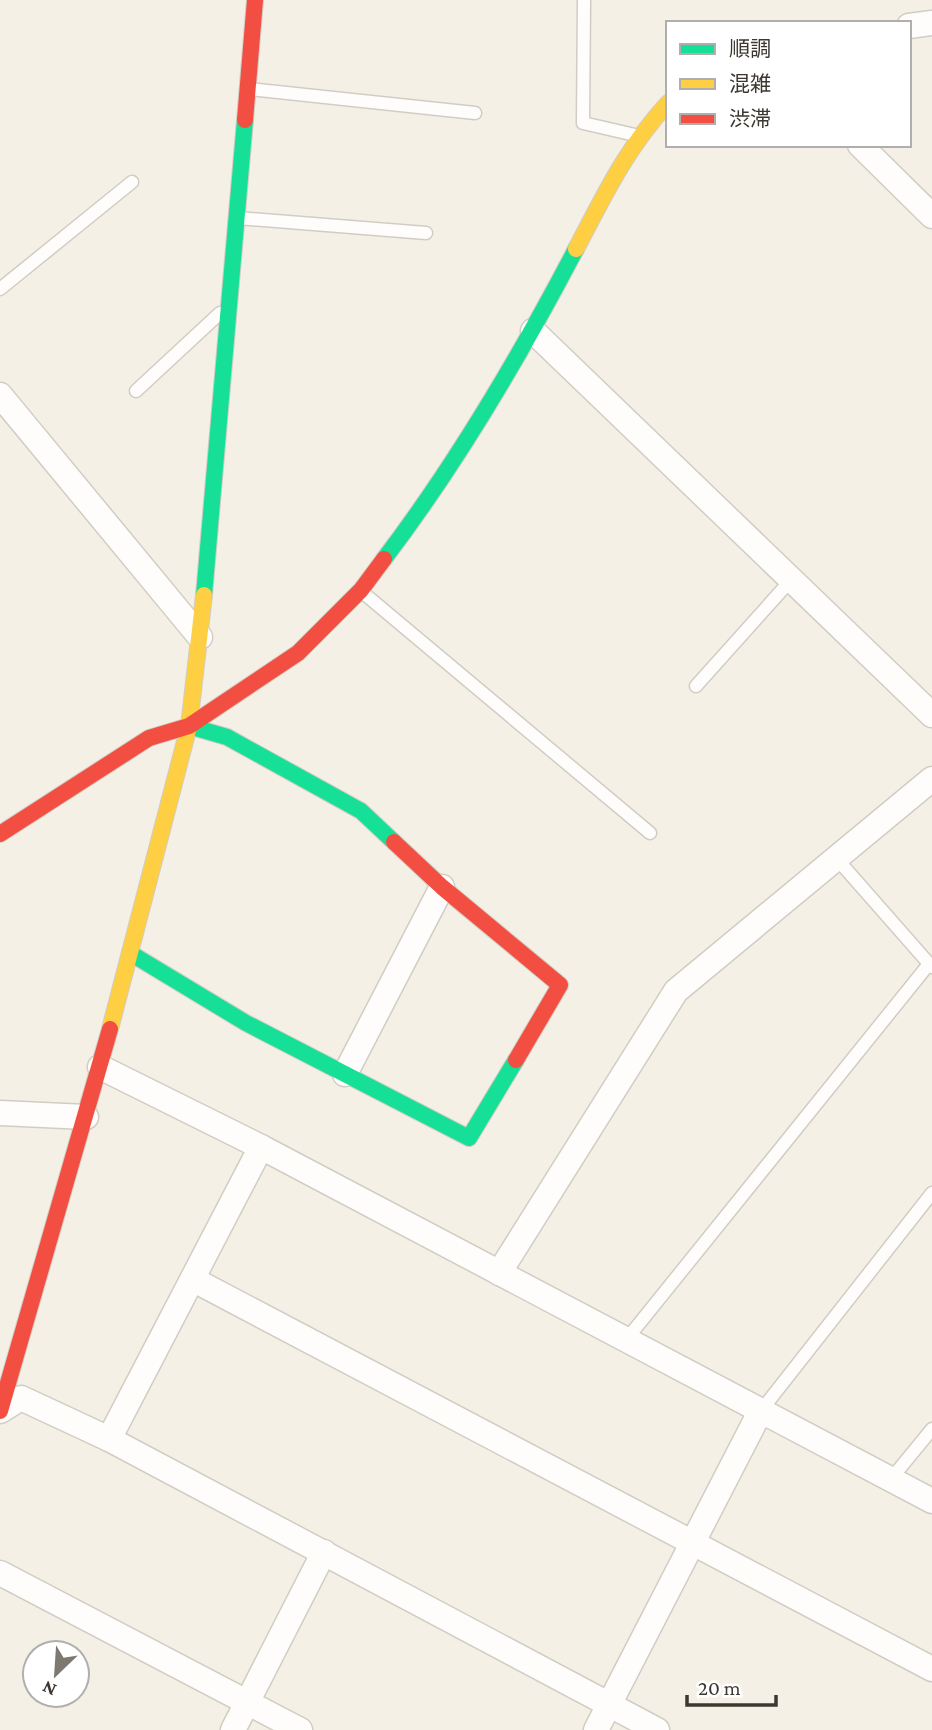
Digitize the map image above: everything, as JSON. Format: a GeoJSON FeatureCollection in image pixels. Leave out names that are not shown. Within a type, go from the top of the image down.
{"type":"FeatureCollection","features":[{"type":"Feature","properties":{"kind":"street"},"geometry":{"type":"LineString","coordinates":[[0,1411],[100,1067],[189,726],[200,637],[228,305],[250,89],[254,11],[235,0]]}},
{"type":"Feature","properties":{"kind":"street"},"geometry":{"type":"LineString","coordinates":[[911,26],[932,23]]}},
{"type":"Feature","properties":{"kind":"street"},"geometry":{"type":"LineString","coordinates":[[0,833],[149,738],[189,726],[298,653],[361,590],[412,522],[533,331],[606,188],[638,136],[666,105]]}},
{"type":"Feature","properties":{"kind":"street"},"geometry":{"type":"LineString","coordinates":[[862,147],[932,216]]}},
{"type":"Feature","properties":{"kind":"street"},"geometry":{"type":"LineString","coordinates":[[533,331],[932,715]]}},
{"type":"Feature","properties":{"kind":"street"},"geometry":{"type":"LineString","coordinates":[[1,399],[200,637]]}},
{"type":"Feature","properties":{"kind":"street"},"geometry":{"type":"LineString","coordinates":[[130,953],[246,1023],[469,1138],[560,985],[442,887],[361,811],[227,737],[189,726]]}},
{"type":"Feature","properties":{"kind":"street"},"geometry":{"type":"LineString","coordinates":[[499,1273],[676,991],[932,779]]}},
{"type":"Feature","properties":{"kind":"street"},"geometry":{"type":"LineString","coordinates":[[345,1074],[442,887]]}},
{"type":"Feature","properties":{"kind":"street"},"geometry":{"type":"LineString","coordinates":[[100,1067],[261,1147],[932,1501]]}},
{"type":"Feature","properties":{"kind":"street"},"geometry":{"type":"LineString","coordinates":[[0,1112],[86,1117]]}},
{"type":"Feature","properties":{"kind":"street"},"geometry":{"type":"LineString","coordinates":[[109,1439],[261,1147]]}},
{"type":"Feature","properties":{"kind":"street"},"geometry":{"type":"LineString","coordinates":[[194,1280],[932,1669]]}},
{"type":"Feature","properties":{"kind":"street"},"geometry":{"type":"LineString","coordinates":[[0,1411],[21,1398],[109,1439],[657,1730]]}},
{"type":"Feature","properties":{"kind":"street"},"geometry":{"type":"LineString","coordinates":[[596,1730],[760,1412]]}},
{"type":"Feature","properties":{"kind":"street"},"geometry":{"type":"LineString","coordinates":[[233,1730],[324,1552]]}},
{"type":"Feature","properties":{"kind":"street"},"geometry":{"type":"LineString","coordinates":[[0,1573],[300,1730]]}},
{"type":"Feature","properties":{"kind":"lane"},"geometry":{"type":"LineString","coordinates":[[584,0],[583,123],[638,136]]}},
{"type":"Feature","properties":{"kind":"lane"},"geometry":{"type":"LineString","coordinates":[[250,89],[475,113]]}},
{"type":"Feature","properties":{"kind":"lane"},"geometry":{"type":"LineString","coordinates":[[0,289],[132,182]]}},
{"type":"Feature","properties":{"kind":"lane"},"geometry":{"type":"LineString","coordinates":[[237,218],[426,233]]}},
{"type":"Feature","properties":{"kind":"lane"},"geometry":{"type":"LineString","coordinates":[[136,391],[228,305]]}},
{"type":"Feature","properties":{"kind":"lane"},"geometry":{"type":"LineString","coordinates":[[695,686],[792,580]]}},
{"type":"Feature","properties":{"kind":"lane"},"geometry":{"type":"LineString","coordinates":[[361,590],[650,833]]}},
{"type":"Feature","properties":{"kind":"lane"},"geometry":{"type":"LineString","coordinates":[[626,1340],[930,965],[837,859]]}},
{"type":"Feature","properties":{"kind":"lane"},"geometry":{"type":"LineString","coordinates":[[760,1412],[932,1194]]}},
{"type":"Feature","properties":{"kind":"lane"},"geometry":{"type":"LineString","coordinates":[[891,1479],[932,1429]]}},
{"type":"Feature","properties":{"kind":"traffic: fast"},"geometry":{"type":"LineString","coordinates":[[204,595],[245,120]]}},
{"type":"Feature","properties":{"kind":"traffic: fast"},"geometry":{"type":"LineString","coordinates":[[384,559],[437,485],[486,408],[576,249]]}},
{"type":"Feature","properties":{"kind":"traffic: fast"},"geometry":{"type":"LineString","coordinates":[[189,726],[227,737],[361,811],[394,842]]}},
{"type":"Feature","properties":{"kind":"traffic: fast"},"geometry":{"type":"LineString","coordinates":[[130,953],[246,1023],[469,1138],[516,1060]]}},
{"type":"Feature","properties":{"kind":"traffic: slow"},"geometry":{"type":"LineString","coordinates":[[576,249],[628,155],[666,105]]}},
{"type":"Feature","properties":{"kind":"traffic: slow"},"geometry":{"type":"LineString","coordinates":[[110,1029],[189,726],[204,595]]}},
{"type":"Feature","properties":{"kind":"traffic: jam"},"geometry":{"type":"LineString","coordinates":[[245,120],[255,0]]}},
{"type":"Feature","properties":{"kind":"traffic: jam"},"geometry":{"type":"LineString","coordinates":[[0,834],[149,738],[189,726],[298,653],[361,590],[384,559]]}},
{"type":"Feature","properties":{"kind":"traffic: jam"},"geometry":{"type":"LineString","coordinates":[[394,842],[442,887],[560,985],[516,1060]]}},
{"type":"Feature","properties":{"kind":"traffic: jam"},"geometry":{"type":"LineString","coordinates":[[0,1411],[110,1029]]}}]}
